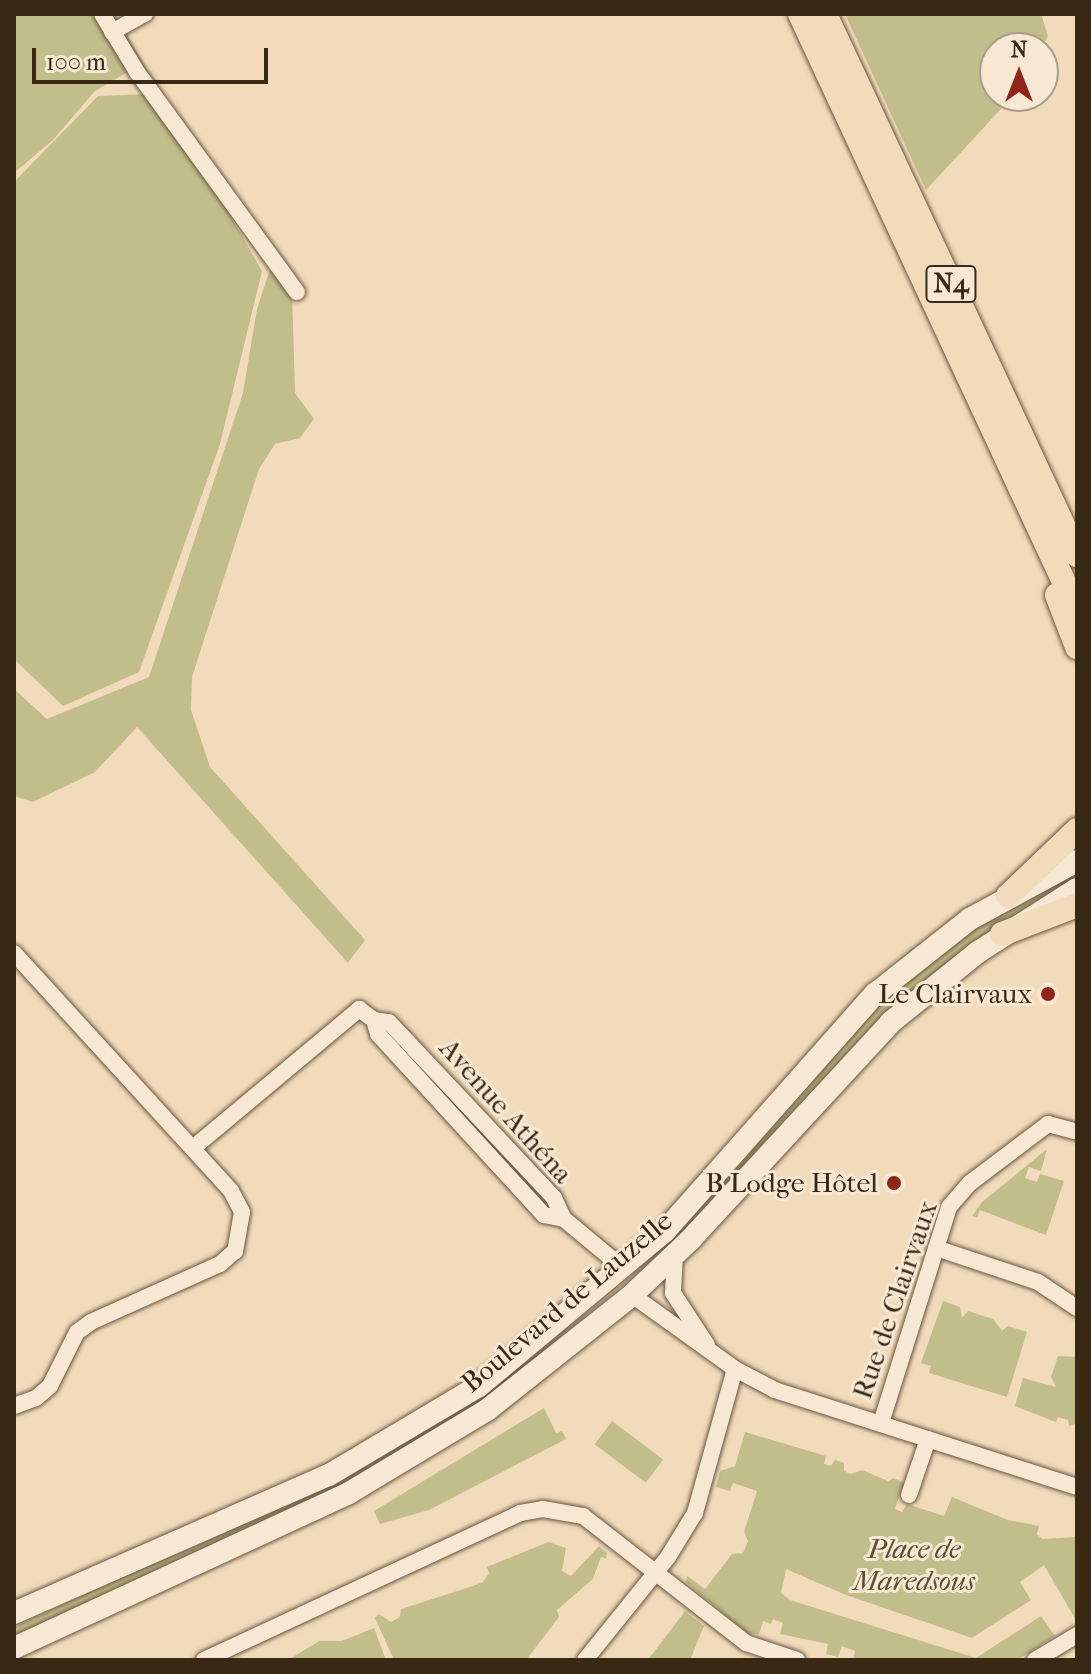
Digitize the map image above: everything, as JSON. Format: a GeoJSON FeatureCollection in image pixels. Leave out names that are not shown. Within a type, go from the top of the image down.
{"type":"FeatureCollection","features":[{"type":"Feature","properties":{"kind":"main road","name":"N4"},"geometry":{"type":"LineString","coordinates":[[800,14],[1077,610]]}},
{"type":"Feature","properties":{"kind":"main road","name":"N4"},"geometry":{"type":"LineString","coordinates":[[825,14],[1077,555]]}},
{"type":"Feature","properties":{"kind":"main road"},"geometry":{"type":"LineString","coordinates":[[1043,535],[1043,563],[1077,647]]}},
{"type":"Feature","properties":{"kind":"main road"},"geometry":{"type":"LineString","coordinates":[[1008,896],[1077,830]]}},
{"type":"Feature","properties":{"kind":"main road","name":"Boulevard de Lauzelle"},"geometry":{"type":"LineString","coordinates":[[14,1613],[365,1457],[479,1386],[631,1263],[694,1202],[875,994],[926,951],[1008,896],[1077,861]]}},
{"type":"Feature","properties":{"kind":"main road","name":"Boulevard de Lauzelle"},"geometry":{"type":"LineString","coordinates":[[14,1648],[382,1476],[510,1393],[632,1295],[675,1254],[756,1173],[868,1044],[942,978],[1002,934],[1077,889]]}},
{"type":"Feature","properties":{"kind":"main road"},"geometry":{"type":"LineString","coordinates":[[1002,934],[1077,905]]}},
{"type":"Feature","properties":{"kind":"main road"},"geometry":{"type":"LineString","coordinates":[[631,1263],[632,1295]]}},
{"type":"Feature","properties":{"kind":"street"},"geometry":{"type":"LineString","coordinates":[[102,14],[297,292]]}},
{"type":"Feature","properties":{"kind":"street"},"geometry":{"type":"LineString","coordinates":[[112,32],[145,14]]}},
{"type":"Feature","properties":{"kind":"street"},"geometry":{"type":"LineString","coordinates":[[14,953],[193,1148],[242,1212],[235,1251],[220,1264],[91,1322],[77,1332],[50,1386],[36,1398],[14,1406]]}},
{"type":"Feature","properties":{"kind":"street","name":"Avenue Athéna"},"geometry":{"type":"LineString","coordinates":[[193,1148],[359,1009],[374,1020],[389,1022],[554,1198],[564,1219],[631,1263]]}},
{"type":"Feature","properties":{"kind":"street","name":"Rue de Clairvaux"},"geometry":{"type":"LineString","coordinates":[[881,1423],[949,1207],[970,1183],[1048,1124],[1077,1132]]}},
{"type":"Feature","properties":{"kind":"street"},"geometry":{"type":"LineString","coordinates":[[936,1248],[1038,1282],[1077,1308]]}},
{"type":"Feature","properties":{"kind":"street"},"geometry":{"type":"LineString","coordinates":[[675,1254],[673,1293],[713,1352]]}},
{"type":"Feature","properties":{"kind":"street"},"geometry":{"type":"LineString","coordinates":[[632,1295],[735,1369],[775,1390],[1077,1487]]}},
{"type":"Feature","properties":{"kind":"street"},"geometry":{"type":"LineString","coordinates":[[585,1660],[654,1572],[695,1513],[735,1369]]}},
{"type":"Feature","properties":{"kind":"street"},"geometry":{"type":"LineString","coordinates":[[909,1495],[928,1439]]}},
{"type":"Feature","properties":{"kind":"street"},"geometry":{"type":"LineString","coordinates":[[204,1660],[520,1513],[543,1509],[583,1516],[746,1643],[797,1660]]}},
{"type":"Feature","properties":{"kind":"street"},"geometry":{"type":"LineString","coordinates":[[1035,1660],[1077,1635]]}},
{"type":"Feature","properties":{"kind":"green space"},"geometry":{"type":"Polygon","coordinates":[[[14,14],[98,14],[133,69],[95,91],[53,140],[14,173],[14,14]]]}},
{"type":"Feature","properties":{"kind":"green space"},"geometry":{"type":"Polygon","coordinates":[[[108,14],[115,14],[262,271],[220,444],[139,672],[63,706],[14,659],[14,182],[98,96],[149,94],[108,14]]]}},
{"type":"Feature","properties":{"kind":"green space"},"geometry":{"type":"Polygon","coordinates":[[[845,14],[1041,14],[1047,32],[979,32],[979,112],[998,112],[926,190],[845,14]]]}},
{"type":"Feature","properties":{"kind":"green space"},"geometry":{"type":"Polygon","coordinates":[[[271,266],[292,290],[295,393],[314,419],[300,438],[275,444],[259,469],[192,677],[191,710],[210,767],[365,940],[348,963],[137,727],[95,772],[33,802],[14,796],[14,689],[47,719],[149,677],[243,393],[257,309],[271,266]]]}},
{"type":"Feature","properties":{"kind":"green space"},"geometry":{"type":"Polygon","coordinates":[[[1077,867],[1077,883],[973,945],[899,1003],[708,1205],[760,1131],[871,1008],[961,935],[1077,867]]]}},
{"type":"Feature","properties":{"kind":"green space"},"geometry":{"type":"Polygon","coordinates":[[[1047,1149],[1041,1171],[1029,1167],[1025,1178],[1037,1182],[1040,1174],[1064,1181],[1046,1235],[980,1210],[977,1217],[972,1216],[982,1202],[1047,1149]]]}},
{"type":"Feature","properties":{"kind":"green space"},"geometry":{"type":"Polygon","coordinates":[[[616,1297],[420,1448],[28,1637],[14,1635],[14,1627],[234,1526],[468,1406],[616,1297]]]}},
{"type":"Feature","properties":{"kind":"green space"},"geometry":{"type":"Polygon","coordinates":[[[943,1301],[960,1307],[962,1318],[968,1311],[993,1319],[1002,1331],[1008,1326],[1027,1332],[1007,1397],[929,1373],[931,1366],[921,1363],[943,1301]]]}},
{"type":"Feature","properties":{"kind":"green space"},"geometry":{"type":"Polygon","coordinates":[[[1058,1356],[1077,1357],[1077,1423],[1069,1426],[1068,1420],[1058,1417],[1056,1422],[1015,1406],[1023,1378],[1056,1387],[1051,1377],[1058,1356]]]}},
{"type":"Feature","properties":{"kind":"green space"},"geometry":{"type":"Polygon","coordinates":[[[544,1408],[556,1433],[562,1431],[566,1439],[429,1510],[380,1524],[374,1511],[544,1408]]]}},
{"type":"Feature","properties":{"kind":"green space"},"geometry":{"type":"Polygon","coordinates":[[[612,1421],[663,1460],[646,1483],[595,1444],[612,1421]]]}},
{"type":"Feature","properties":{"kind":"green space","name":"Place de Maredsous"},"geometry":{"type":"Polygon","coordinates":[[[745,1432],[826,1456],[824,1464],[831,1466],[835,1460],[844,1463],[844,1471],[851,1474],[862,1470],[888,1481],[894,1478],[904,1483],[895,1509],[902,1512],[907,1504],[944,1516],[952,1497],[1008,1520],[1039,1526],[1037,1534],[1042,1539],[1077,1537],[1077,1622],[1044,1565],[1020,1582],[1031,1600],[972,1638],[846,1595],[786,1569],[781,1593],[790,1600],[976,1658],[1041,1616],[1055,1636],[1017,1660],[853,1660],[855,1651],[842,1646],[838,1657],[826,1654],[828,1644],[780,1634],[783,1623],[773,1619],[771,1624],[763,1621],[759,1634],[748,1634],[686,1582],[687,1576],[705,1589],[732,1554],[743,1553],[748,1541],[744,1532],[757,1491],[733,1483],[730,1491],[716,1487],[720,1471],[735,1466],[745,1432]]]}},
{"type":"Feature","properties":{"kind":"green space"},"geometry":{"type":"Polygon","coordinates":[[[548,1542],[566,1548],[562,1571],[571,1576],[599,1546],[607,1553],[606,1559],[601,1557],[593,1579],[557,1610],[559,1617],[526,1660],[394,1660],[375,1618],[379,1614],[391,1622],[400,1617],[401,1609],[483,1582],[489,1573],[487,1567],[548,1542]]]}},
{"type":"Feature","properties":{"kind":"green space"},"geometry":{"type":"Polygon","coordinates":[[[685,1611],[704,1626],[690,1660],[648,1660],[685,1611]]]}},
{"type":"Feature","properties":{"kind":"green space"},"geometry":{"type":"Polygon","coordinates":[[[374,1628],[386,1660],[288,1660],[319,1641],[342,1641],[374,1628]]]}},
{"type":"Feature","properties":{"kind":"place","name":"Le Clairvaux"},"geometry":{"type":"Point","coordinates":[1048,994]}},
{"type":"Feature","properties":{"kind":"place","name":"B Lodge Hôtel"},"geometry":{"type":"Point","coordinates":[894,1183]}}]}
